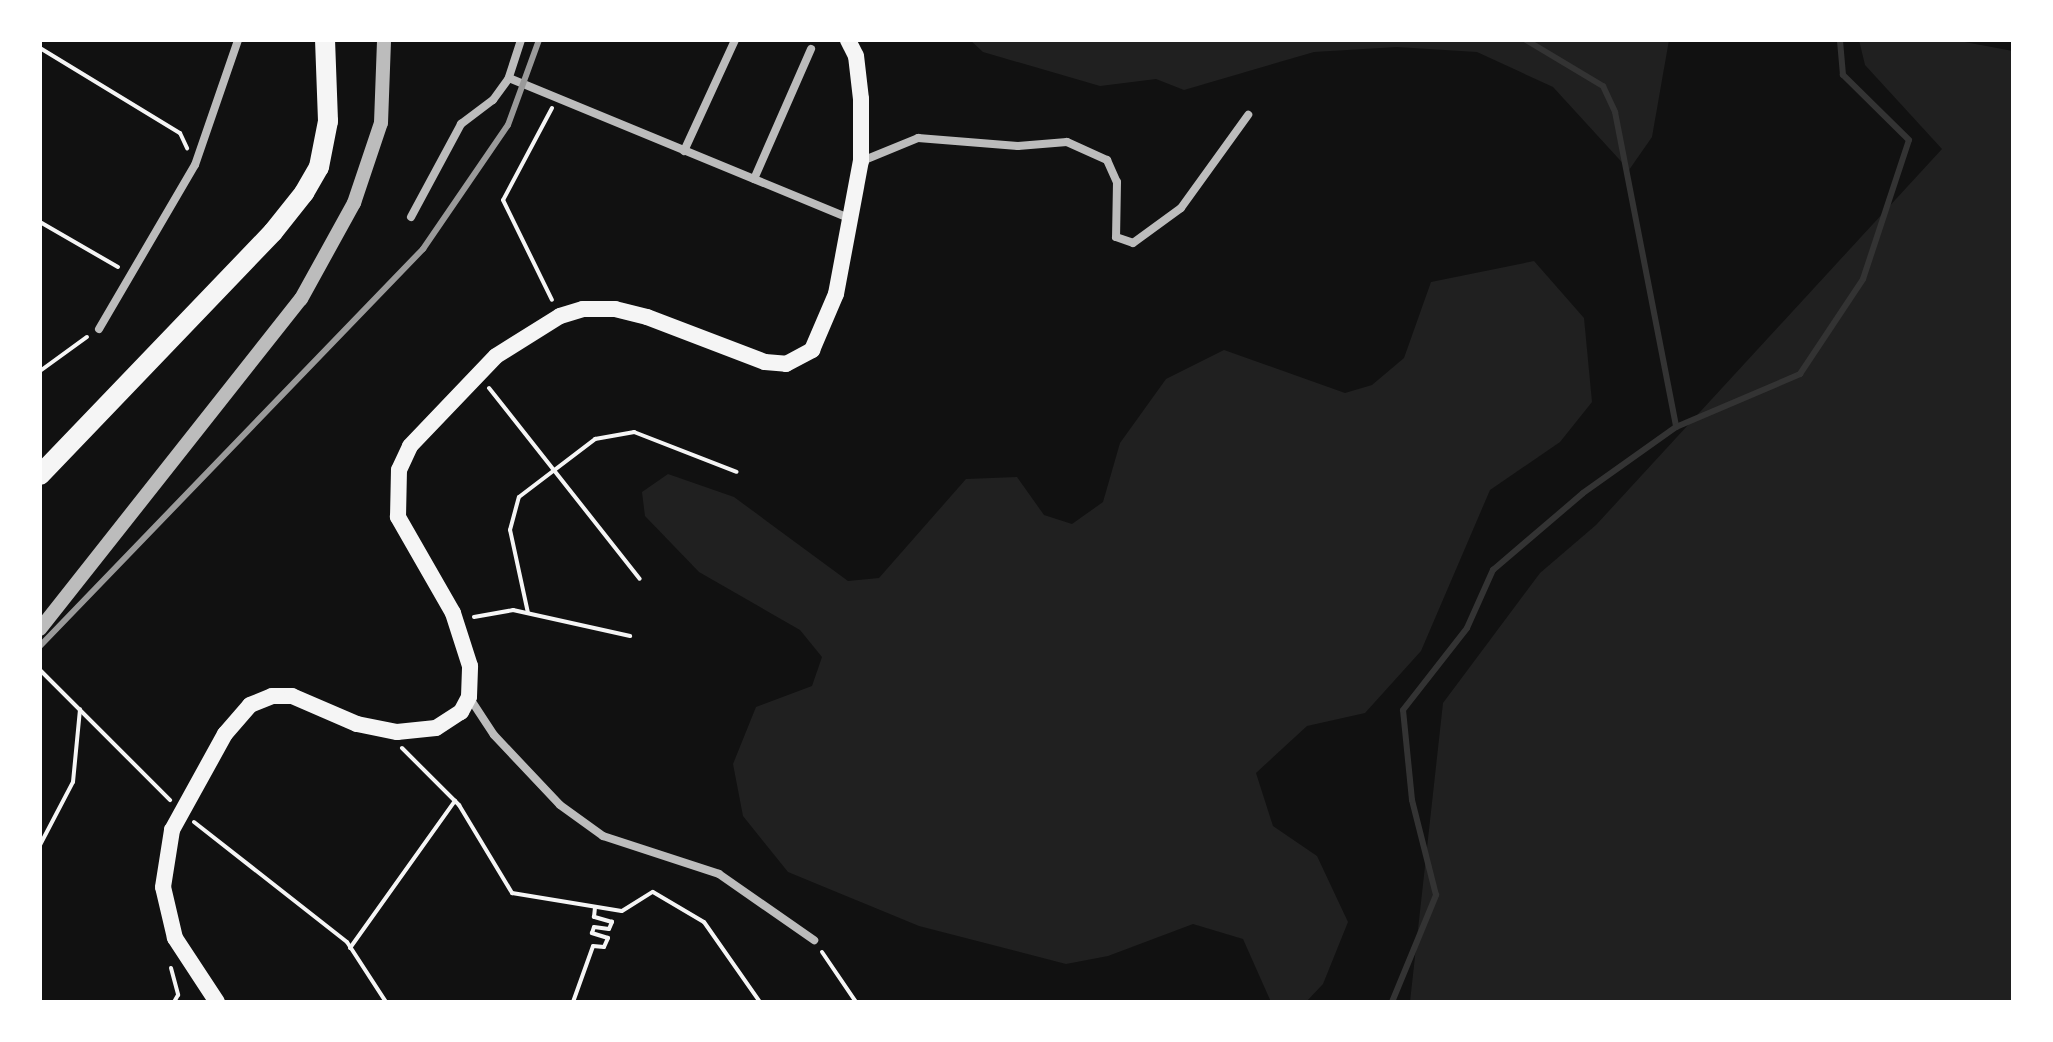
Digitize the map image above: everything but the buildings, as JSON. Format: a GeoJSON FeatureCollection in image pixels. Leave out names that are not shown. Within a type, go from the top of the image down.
{"type":"FeatureCollection","features":[{"type":"Feature","properties":{"kind":"highway"},"geometry":{"type":"LineString","coordinates":[[40,475],[273,232],[304,193],[319,167],[328,121],[325,40]]}},
{"type":"Feature","properties":{"kind":"main road"},"geometry":{"type":"LineString","coordinates":[[217,1002],[175,938],[165,910],[167,849],[182,813],[225,734],[261,700],[292,696],[384,730],[436,728],[461,712],[469,697],[470,666],[456,621],[410,542],[395,494],[410,446],[496,356],[560,316],[615,309],[786,364],[812,350],[823,335],[836,294],[861,161],[861,99],[856,56],[848,40]]}},
{"type":"Feature","properties":{"kind":"street"},"geometry":{"type":"LineString","coordinates":[[99,329],[134,276],[195,165],[238,40]]}},
{"type":"Feature","properties":{"kind":"street"},"geometry":{"type":"LineString","coordinates":[[40,629],[301,299],[354,203],[381,123],[384,40]]}},
{"type":"Feature","properties":{"kind":"street"},"geometry":{"type":"LineString","coordinates":[[411,217],[467,116],[493,100],[509,78],[521,40]]}},
{"type":"Feature","properties":{"kind":"street"},"geometry":{"type":"LineString","coordinates":[[684,151],[735,40]]}},
{"type":"Feature","properties":{"kind":"street"},"geometry":{"type":"LineString","coordinates":[[754,179],[811,49]]}},
{"type":"Feature","properties":{"kind":"street"},"geometry":{"type":"LineString","coordinates":[[509,78],[849,218]]}},
{"type":"Feature","properties":{"kind":"street"},"geometry":{"type":"LineString","coordinates":[[861,161],[918,138],[1018,146],[1067,142],[1107,160],[1117,182],[1116,237],[1133,243],[1181,208],[1248,115]]}},
{"type":"Feature","properties":{"kind":"street"},"geometry":{"type":"LineString","coordinates":[[469,697],[494,735],[560,805],[603,836],[719,874],[814,940]]}},
{"type":"Feature","properties":{"kind":"path"},"geometry":{"type":"LineString","coordinates":[[40,48],[180,133],[195,165]]}},
{"type":"Feature","properties":{"kind":"path"},"geometry":{"type":"LineString","coordinates":[[557,99],[503,200],[560,316]]}},
{"type":"Feature","properties":{"kind":"path"},"geometry":{"type":"LineString","coordinates":[[40,222],[134,276]]}},
{"type":"Feature","properties":{"kind":"path"},"geometry":{"type":"LineString","coordinates":[[40,371],[99,329]]}},
{"type":"Feature","properties":{"kind":"path"},"geometry":{"type":"LineString","coordinates":[[477,374],[640,579]]}},
{"type":"Feature","properties":{"kind":"path"},"geometry":{"type":"LineString","coordinates":[[528,613],[510,530],[519,497],[554,467],[595,439],[634,432],[737,472]]}},
{"type":"Feature","properties":{"kind":"path"},"geometry":{"type":"LineString","coordinates":[[456,621],[513,610],[630,636]]}},
{"type":"Feature","properties":{"kind":"path"},"geometry":{"type":"LineString","coordinates":[[40,670],[182,813],[350,948],[386,1002]]}},
{"type":"Feature","properties":{"kind":"path"},"geometry":{"type":"LineString","coordinates":[[40,845],[73,782],[80,709]]}},
{"type":"Feature","properties":{"kind":"path"},"geometry":{"type":"LineString","coordinates":[[384,730],[455,801],[512,893],[622,911],[653,892],[704,922],[760,1002]]}},
{"type":"Feature","properties":{"kind":"path"},"geometry":{"type":"LineString","coordinates":[[350,948],[455,801]]}},
{"type":"Feature","properties":{"kind":"path"},"geometry":{"type":"LineString","coordinates":[[573,1002],[593,946],[604,947],[608,938],[592,933],[594,927],[609,929],[612,922],[594,917],[595,907]]}},
{"type":"Feature","properties":{"kind":"path"},"geometry":{"type":"LineString","coordinates":[[814,940],[856,1002]]}},
{"type":"Feature","properties":{"kind":"shaded area"},"geometry":{"type":"Polygon","coordinates":[[[970,40],[1669,40],[1652,137],[1629,170],[1553,87],[1477,52],[1397,47],[1314,52],[1184,90],[1156,79],[1100,86],[983,52],[970,40]]]}},
{"type":"Feature","properties":{"kind":"shaded area"},"geometry":{"type":"Polygon","coordinates":[[[1859,40],[1954,40],[2013,51],[2013,1002],[1410,1002],[1443,703],[1540,573],[1596,525],[1942,149],[1865,65],[1859,40]]]}},
{"type":"Feature","properties":{"kind":"shaded area"},"geometry":{"type":"Polygon","coordinates":[[[1534,261],[1584,318],[1592,402],[1560,442],[1490,490],[1421,651],[1365,713],[1307,726],[1256,773],[1273,826],[1317,856],[1348,922],[1323,984],[1306,1002],[1271,1002],[1243,939],[1193,924],[1108,956],[1066,964],[919,926],[788,872],[743,816],[733,764],[756,707],[812,686],[822,657],[800,630],[699,572],[645,516],[642,492],[668,474],[734,497],[848,581],[879,578],[966,479],[1017,477],[1044,515],[1072,524],[1103,502],[1120,443],[1166,379],[1224,350],[1345,393],[1372,385],[1404,358],[1431,282],[1534,261]]]}},
{"type":"Feature","properties":{"kind":"waterway"},"geometry":{"type":"LineString","coordinates":[[1526,40],[1603,86],[1615,112],[1676,427]]}},
{"type":"Feature","properties":{"kind":"waterway"},"geometry":{"type":"LineString","coordinates":[[1392,1002],[1436,895],[1412,800],[1403,710],[1467,628],[1493,570],[1583,493],[1676,427],[1800,374],[1863,279],[1909,140],[1843,75],[1840,40]]}},
{"type":"Feature","properties":{"kind":"railway"},"geometry":{"type":"LineString","coordinates":[[40,646],[423,249],[508,125],[539,40]]}}]}
